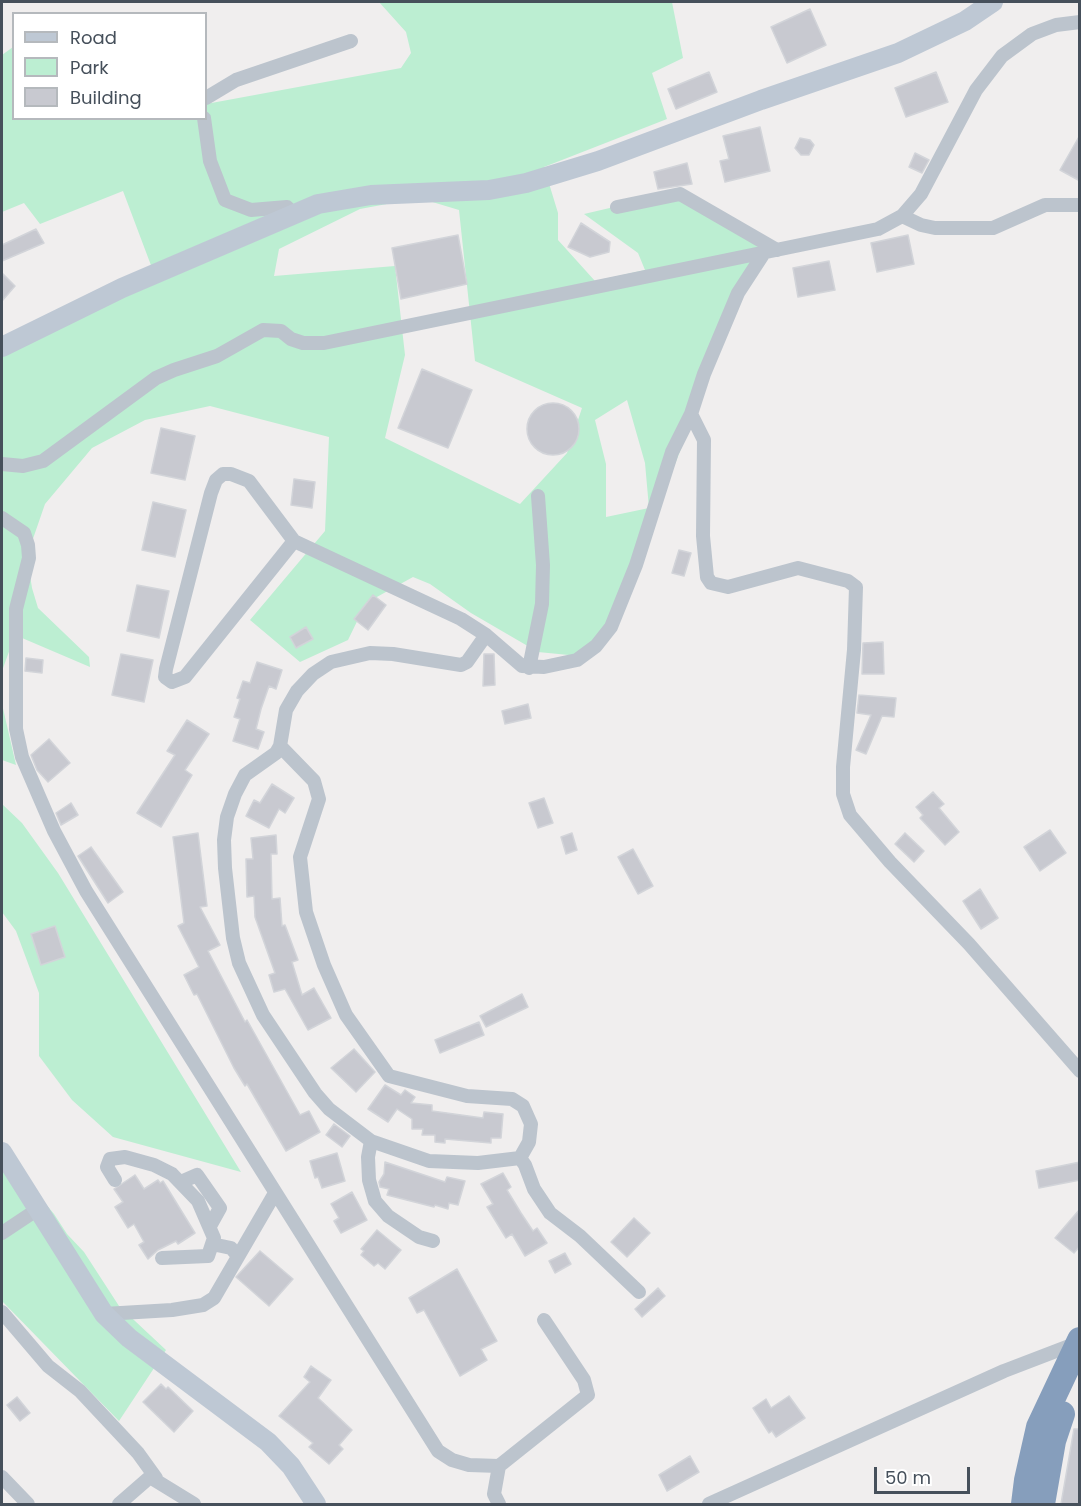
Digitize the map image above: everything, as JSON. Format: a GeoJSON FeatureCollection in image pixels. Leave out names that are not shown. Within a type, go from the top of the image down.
{"type":"FeatureCollection","features":[{"type":"Feature","properties":{"kind":"highway"},"geometry":{"type":"LineString","coordinates":[[1024,1504],[1026,1480],[1039,1427],[1078,1342]]}},
{"type":"Feature","properties":{"kind":"highway"},"geometry":{"type":"LineString","coordinates":[[1042,1504],[1053,1441],[1080,1371]]}},
{"type":"Feature","properties":{"kind":"street"},"geometry":{"type":"LineString","coordinates":[[2,347],[122,288],[318,204],[352,197],[489,189],[526,183],[598,162],[761,100],[898,53],[955,27],[993,2]]}},
{"type":"Feature","properties":{"kind":"street"},"geometry":{"type":"LineString","coordinates":[[2,465],[23,466],[43,461],[156,378],[182,367],[217,357],[262,330],[280,332],[303,343],[324,343],[878,229],[902,216],[921,194],[976,90],[1002,56],[1032,34],[1056,25],[1080,22]]}},
{"type":"Feature","properties":{"kind":"street"},"geometry":{"type":"LineString","coordinates":[[207,97],[236,80],[351,41]]}},
{"type":"Feature","properties":{"kind":"street"},"geometry":{"type":"LineString","coordinates":[[204,120],[210,161],[225,200],[251,210],[287,207],[293,214]]}},
{"type":"Feature","properties":{"kind":"street"},"geometry":{"type":"LineString","coordinates":[[617,207],[680,194],[770,251]]}},
{"type":"Feature","properties":{"kind":"street"},"geometry":{"type":"LineString","coordinates":[[902,216],[921,225],[936,228],[993,228],[1045,205],[1080,205]]}},
{"type":"Feature","properties":{"kind":"street"},"geometry":{"type":"LineString","coordinates":[[294,541],[185,677],[177,682],[167,679],[166,669],[216,480],[223,474],[231,474],[249,481],[294,541],[461,619],[486,635],[513,659],[529,668],[577,660],[587,655],[611,627],[636,565],[672,452],[691,414],[704,374],[738,293],[770,251]]}},
{"type":"Feature","properties":{"kind":"street"},"geometry":{"type":"LineString","coordinates":[[691,414],[704,440],[703,536],[707,577],[711,583],[728,587],[798,568],[853,584],[856,587],[854,650],[842,781],[850,815],[890,862],[969,944],[1080,1071]]}},
{"type":"Feature","properties":{"kind":"street"},"geometry":{"type":"LineString","coordinates":[[529,668],[542,604],[543,565],[538,496]]}},
{"type":"Feature","properties":{"kind":"street"},"geometry":{"type":"LineString","coordinates":[[2,518],[24,533],[29,552],[16,609],[16,729],[22,757],[54,831],[86,891],[438,1451],[452,1460],[470,1465],[499,1466],[588,1395],[584,1380],[544,1320]]}},
{"type":"Feature","properties":{"kind":"street"},"geometry":{"type":"LineString","coordinates":[[486,635],[467,662],[461,665],[393,654],[370,653],[331,662],[313,674],[297,691],[286,710],[280,746],[276,753],[246,775],[235,794],[227,818],[224,840],[225,868],[233,938],[249,987],[315,1093],[329,1109],[371,1141],[409,1156],[446,1164],[520,1158]]}},
{"type":"Feature","properties":{"kind":"street"},"geometry":{"type":"LineString","coordinates":[[280,746],[314,781],[319,799],[300,857],[306,912],[346,1015],[389,1076],[467,1096],[512,1099],[523,1106],[531,1124],[529,1143],[520,1158]]}},
{"type":"Feature","properties":{"kind":"street"},"geometry":{"type":"LineString","coordinates":[[371,1141],[368,1157],[369,1180],[375,1200],[388,1216],[419,1237],[433,1241]]}},
{"type":"Feature","properties":{"kind":"street"},"geometry":{"type":"LineString","coordinates":[[2,1152],[104,1314],[129,1338],[268,1442],[291,1466],[316,1504]]}},
{"type":"Feature","properties":{"kind":"street"},"geometry":{"type":"LineString","coordinates":[[115,1180],[107,1167],[110,1159],[125,1157],[154,1165],[172,1174],[198,1201],[214,1238],[208,1256],[162,1258]]}},
{"type":"Feature","properties":{"kind":"street"},"geometry":{"type":"LineString","coordinates":[[520,1158],[534,1189],[550,1213],[580,1236],[639,1292]]}},
{"type":"Feature","properties":{"kind":"street"},"geometry":{"type":"LineString","coordinates":[[104,1314],[203,1305],[213,1298],[275,1193]]}},
{"type":"Feature","properties":{"kind":"street"},"geometry":{"type":"LineString","coordinates":[[2,1233],[38,1209]]}},
{"type":"Feature","properties":{"kind":"street"},"geometry":{"type":"LineString","coordinates":[[212,1244],[231,1248],[238,1256]]}},
{"type":"Feature","properties":{"kind":"street"},"geometry":{"type":"LineString","coordinates":[[2,1312],[48,1366],[80,1391],[138,1453],[156,1478],[194,1504]]}},
{"type":"Feature","properties":{"kind":"street"},"geometry":{"type":"LineString","coordinates":[[709,1504],[1004,1371],[1078,1342]]}},
{"type":"Feature","properties":{"kind":"street"},"geometry":{"type":"LineString","coordinates":[[499,1466],[494,1494],[499,1504]]}},
{"type":"Feature","properties":{"kind":"street"},"geometry":{"type":"LineString","coordinates":[[2,1477],[28,1504]]}},
{"type":"Feature","properties":{"kind":"street"},"geometry":{"type":"LineString","coordinates":[[119,1504],[150,1477],[156,1478]]}},
{"type":"Feature","properties":{"kind":"green space"},"geometry":{"type":"Polygon","coordinates":[[[379,2],[672,2],[683,58],[652,73],[667,119],[544,167],[558,213],[558,240],[595,281],[645,270],[638,253],[584,214],[674,193],[770,251],[736,307],[618,611],[579,656],[538,652],[471,613],[430,584],[413,577],[366,603],[348,640],[300,662],[250,620],[325,531],[329,437],[210,406],[145,420],[92,448],[45,504],[27,556],[32,588],[38,608],[89,657],[90,667],[15,635],[2,671],[2,351],[152,268],[123,191],[40,224],[24,203],[2,212],[2,55],[12,48],[12,120],[207,120],[207,104],[401,68],[411,53],[406,32],[379,2]],[[419,198],[360,209],[279,249],[274,276],[395,266],[405,355],[385,438],[520,504],[567,453],[582,408],[475,361],[459,210],[419,198]],[[627,400],[595,420],[606,464],[606,517],[649,508],[645,463],[627,400]]]}},
{"type":"Feature","properties":{"kind":"green space"},"geometry":{"type":"Polygon","coordinates":[[[2,704],[16,765],[2,760],[2,704]]]}},
{"type":"Feature","properties":{"kind":"green space"},"geometry":{"type":"Polygon","coordinates":[[[2,804],[22,823],[58,873],[241,1172],[113,1137],[72,1100],[39,1056],[39,993],[16,931],[2,912],[2,804]]]}},
{"type":"Feature","properties":{"kind":"green space"},"geometry":{"type":"Polygon","coordinates":[[[2,1156],[8,1158],[54,1214],[67,1234],[84,1252],[119,1306],[166,1350],[119,1421],[2,1301],[2,1156]]]}},
{"type":"Feature","properties":{"kind":"building"},"geometry":{"type":"Polygon","coordinates":[[[810,9],[826,45],[787,63],[771,27],[810,9]]]}},
{"type":"Feature","properties":{"kind":"building"},"geometry":{"type":"Polygon","coordinates":[[[709,72],[717,92],[676,109],[668,89],[709,72]]]}},
{"type":"Feature","properties":{"kind":"building"},"geometry":{"type":"Polygon","coordinates":[[[936,72],[948,102],[906,117],[895,88],[936,72]]]}},
{"type":"Feature","properties":{"kind":"building"},"geometry":{"type":"Polygon","coordinates":[[[760,127],[770,171],[725,182],[720,161],[729,159],[723,136],[760,127]]]}},
{"type":"Feature","properties":{"kind":"building"},"geometry":{"type":"Polygon","coordinates":[[[1080,135],[1080,181],[1060,170],[1080,135]]]}},
{"type":"Feature","properties":{"kind":"building"},"geometry":{"type":"Polygon","coordinates":[[[800,138],[810,140],[814,145],[809,155],[801,155],[795,148],[800,138]]]}},
{"type":"Feature","properties":{"kind":"building"},"geometry":{"type":"Polygon","coordinates":[[[915,153],[929,160],[922,173],[909,167],[915,153]]]}},
{"type":"Feature","properties":{"kind":"building"},"geometry":{"type":"Polygon","coordinates":[[[687,163],[692,184],[658,189],[654,172],[687,163]]]}},
{"type":"Feature","properties":{"kind":"building"},"geometry":{"type":"Polygon","coordinates":[[[581,223],[610,242],[609,252],[590,257],[568,247],[581,223]]]}},
{"type":"Feature","properties":{"kind":"building"},"geometry":{"type":"Polygon","coordinates":[[[36,229],[44,243],[2,261],[2,245],[36,229]]]}},
{"type":"Feature","properties":{"kind":"building"},"geometry":{"type":"Polygon","coordinates":[[[458,235],[467,284],[401,299],[392,248],[458,235]]]}},
{"type":"Feature","properties":{"kind":"building"},"geometry":{"type":"Polygon","coordinates":[[[908,235],[914,264],[877,272],[871,243],[908,235]]]}},
{"type":"Feature","properties":{"kind":"building"},"geometry":{"type":"Polygon","coordinates":[[[829,261],[835,290],[798,297],[793,268],[829,261]]]}},
{"type":"Feature","properties":{"kind":"building"},"geometry":{"type":"Polygon","coordinates":[[[2,273],[15,286],[2,301],[2,273]]]}},
{"type":"Feature","properties":{"kind":"building"},"geometry":{"type":"Polygon","coordinates":[[[422,369],[472,390],[448,448],[398,428],[422,369]]]}},
{"type":"Feature","properties":{"kind":"building"},"geometry":{"type":"Polygon","coordinates":[[[553,403],[563,405],[571,411],[577,419],[579,429],[577,439],[571,447],[563,453],[553,455],[543,453],[535,447],[529,439],[527,429],[529,419],[535,411],[543,405],[553,403]]]}},
{"type":"Feature","properties":{"kind":"building"},"geometry":{"type":"Polygon","coordinates":[[[161,428],[195,436],[185,480],[151,473],[161,428]]]}},
{"type":"Feature","properties":{"kind":"building"},"geometry":{"type":"Polygon","coordinates":[[[294,479],[315,482],[312,508],[291,505],[294,479]]]}},
{"type":"Feature","properties":{"kind":"building"},"geometry":{"type":"Polygon","coordinates":[[[153,502],[186,510],[175,557],[142,550],[153,502]]]}},
{"type":"Feature","properties":{"kind":"building"},"geometry":{"type":"Polygon","coordinates":[[[679,550],[691,553],[684,576],[672,573],[679,550]]]}},
{"type":"Feature","properties":{"kind":"building"},"geometry":{"type":"Polygon","coordinates":[[[137,585],[169,591],[159,638],[127,631],[137,585]]]}},
{"type":"Feature","properties":{"kind":"building"},"geometry":{"type":"Polygon","coordinates":[[[373,595],[386,605],[368,630],[354,619],[373,595]]]}},
{"type":"Feature","properties":{"kind":"building"},"geometry":{"type":"Polygon","coordinates":[[[306,627],[313,639],[296,648],[290,637],[306,627]]]}},
{"type":"Feature","properties":{"kind":"building"},"geometry":{"type":"Polygon","coordinates":[[[883,642],[884,674],[862,674],[863,643],[883,642]]]}},
{"type":"Feature","properties":{"kind":"building"},"geometry":{"type":"Polygon","coordinates":[[[121,654],[153,660],[144,702],[112,695],[121,654]]]}},
{"type":"Feature","properties":{"kind":"building"},"geometry":{"type":"Polygon","coordinates":[[[484,654],[494,654],[495,685],[483,686],[484,654]]]}},
{"type":"Feature","properties":{"kind":"building"},"geometry":{"type":"Polygon","coordinates":[[[26,658],[43,660],[42,673],[25,671],[26,658]]]}},
{"type":"Feature","properties":{"kind":"building"},"geometry":{"type":"Polygon","coordinates":[[[257,662],[282,670],[276,689],[269,686],[261,709],[256,729],[264,732],[258,749],[233,741],[240,719],[234,717],[240,699],[237,698],[243,681],[250,683],[257,662]]]}},
{"type":"Feature","properties":{"kind":"building"},"geometry":{"type":"Polygon","coordinates":[[[859,695],[896,698],[894,717],[882,716],[866,754],[856,750],[871,715],[857,713],[859,695]]]}},
{"type":"Feature","properties":{"kind":"building"},"geometry":{"type":"Polygon","coordinates":[[[528,704],[531,718],[505,724],[502,711],[528,704]]]}},
{"type":"Feature","properties":{"kind":"building"},"geometry":{"type":"Polygon","coordinates":[[[187,720],[209,734],[185,770],[192,775],[161,827],[137,813],[175,755],[167,751],[187,720]]]}},
{"type":"Feature","properties":{"kind":"building"},"geometry":{"type":"Polygon","coordinates":[[[49,739],[70,763],[48,782],[37,770],[31,755],[49,739]]]}},
{"type":"Feature","properties":{"kind":"building"},"geometry":{"type":"Polygon","coordinates":[[[272,784],[294,798],[285,813],[279,809],[269,828],[246,816],[254,800],[260,803],[272,784]]]}},
{"type":"Feature","properties":{"kind":"building"},"geometry":{"type":"Polygon","coordinates":[[[933,792],[944,804],[939,808],[959,832],[945,845],[920,818],[923,815],[916,807],[933,792]]]}},
{"type":"Feature","properties":{"kind":"building"},"geometry":{"type":"Polygon","coordinates":[[[544,798],[553,823],[538,828],[529,803],[544,798]]]}},
{"type":"Feature","properties":{"kind":"building"},"geometry":{"type":"Polygon","coordinates":[[[71,803],[78,815],[61,825],[56,813],[71,803]]]}},
{"type":"Feature","properties":{"kind":"building"},"geometry":{"type":"Polygon","coordinates":[[[1050,830],[1066,853],[1040,871],[1024,847],[1050,830]]]}},
{"type":"Feature","properties":{"kind":"building"},"geometry":{"type":"Polygon","coordinates":[[[198,833],[207,906],[200,907],[220,945],[208,951],[245,1022],[247,1020],[300,1115],[309,1111],[320,1132],[286,1151],[247,1084],[245,1086],[234,1068],[197,994],[194,995],[184,975],[199,967],[178,926],[184,923],[173,837],[198,833]]]}},
{"type":"Feature","properties":{"kind":"building"},"geometry":{"type":"Polygon","coordinates":[[[572,833],[577,850],[566,854],[561,837],[572,833]]]}},
{"type":"Feature","properties":{"kind":"building"},"geometry":{"type":"Polygon","coordinates":[[[905,833],[924,851],[914,862],[895,844],[905,833]]]}},
{"type":"Feature","properties":{"kind":"building"},"geometry":{"type":"Polygon","coordinates":[[[276,835],[277,854],[271,854],[272,899],[280,898],[282,926],[285,925],[298,960],[292,962],[302,995],[314,988],[331,1018],[308,1030],[285,989],[274,992],[269,975],[275,973],[255,917],[254,896],[247,897],[246,859],[253,859],[251,838],[276,835]]]}},
{"type":"Feature","properties":{"kind":"building"},"geometry":{"type":"Polygon","coordinates":[[[91,847],[123,892],[108,903],[78,856],[91,847]]]}},
{"type":"Feature","properties":{"kind":"building"},"geometry":{"type":"Polygon","coordinates":[[[633,849],[653,886],[638,894],[618,857],[633,849]]]}},
{"type":"Feature","properties":{"kind":"building"},"geometry":{"type":"Polygon","coordinates":[[[980,889],[998,918],[981,929],[963,901],[980,889]]]}},
{"type":"Feature","properties":{"kind":"building"},"geometry":{"type":"Polygon","coordinates":[[[55,926],[65,957],[41,965],[31,934],[55,926]]]}},
{"type":"Feature","properties":{"kind":"building"},"geometry":{"type":"Polygon","coordinates":[[[522,994],[528,1007],[486,1027],[480,1016],[522,994]]]}},
{"type":"Feature","properties":{"kind":"building"},"geometry":{"type":"Polygon","coordinates":[[[479,1022],[484,1035],[440,1053],[435,1040],[479,1022]]]}},
{"type":"Feature","properties":{"kind":"building"},"geometry":{"type":"Polygon","coordinates":[[[354,1049],[375,1072],[356,1092],[331,1068],[354,1049]]]}},
{"type":"Feature","properties":{"kind":"building"},"geometry":{"type":"Polygon","coordinates":[[[385,1085],[401,1095],[405,1090],[415,1097],[411,1103],[432,1105],[432,1111],[483,1118],[484,1112],[503,1114],[501,1138],[491,1138],[491,1143],[445,1139],[445,1143],[435,1142],[435,1135],[422,1135],[423,1129],[412,1129],[412,1119],[397,1109],[388,1122],[368,1109],[385,1085]]]}},
{"type":"Feature","properties":{"kind":"building"},"geometry":{"type":"Polygon","coordinates":[[[334,1124],[350,1136],[342,1147],[326,1135],[334,1124]]]}},
{"type":"Feature","properties":{"kind":"building"},"geometry":{"type":"Polygon","coordinates":[[[337,1153],[345,1181],[322,1188],[318,1177],[315,1178],[310,1161],[337,1153]]]}},
{"type":"Feature","properties":{"kind":"building"},"geometry":{"type":"Polygon","coordinates":[[[385,1162],[445,1182],[447,1177],[465,1181],[458,1205],[449,1203],[448,1209],[387,1195],[389,1189],[380,1187],[379,1182],[384,1174],[385,1162]]]}},
{"type":"Feature","properties":{"kind":"building"},"geometry":{"type":"Polygon","coordinates":[[[1080,1162],[1080,1180],[1039,1188],[1036,1171],[1080,1162]]]}},
{"type":"Feature","properties":{"kind":"building"},"geometry":{"type":"Polygon","coordinates":[[[503,1173],[511,1187],[507,1190],[521,1213],[533,1231],[537,1228],[547,1243],[525,1256],[512,1234],[506,1238],[487,1207],[493,1204],[481,1184],[503,1173]]]}},
{"type":"Feature","properties":{"kind":"building"},"geometry":{"type":"Polygon","coordinates":[[[135,1175],[144,1189],[158,1180],[160,1183],[163,1181],[195,1233],[178,1244],[176,1241],[158,1250],[148,1259],[139,1245],[144,1242],[134,1224],[128,1228],[115,1207],[123,1202],[114,1189],[135,1175]]]}},
{"type":"Feature","properties":{"kind":"building"},"geometry":{"type":"Polygon","coordinates":[[[352,1192],[367,1220],[341,1233],[334,1221],[339,1218],[331,1204],[352,1192]]]}},
{"type":"Feature","properties":{"kind":"building"},"geometry":{"type":"Polygon","coordinates":[[[1080,1209],[1080,1246],[1074,1253],[1055,1238],[1080,1209]]]}},
{"type":"Feature","properties":{"kind":"building"},"geometry":{"type":"Polygon","coordinates":[[[634,1218],[650,1233],[627,1257],[611,1242],[634,1218]]]}},
{"type":"Feature","properties":{"kind":"building"},"geometry":{"type":"Polygon","coordinates":[[[377,1230],[401,1250],[385,1269],[378,1263],[374,1266],[361,1255],[364,1251],[361,1249],[377,1230]]]}},
{"type":"Feature","properties":{"kind":"building"},"geometry":{"type":"Polygon","coordinates":[[[260,1251],[293,1279],[269,1306],[236,1277],[260,1251]]]}},
{"type":"Feature","properties":{"kind":"building"},"geometry":{"type":"Polygon","coordinates":[[[565,1253],[571,1264],[555,1273],[549,1261],[565,1253]]]}},
{"type":"Feature","properties":{"kind":"building"},"geometry":{"type":"Polygon","coordinates":[[[457,1269],[497,1341],[481,1349],[487,1360],[460,1376],[424,1310],[417,1313],[409,1298],[457,1269]]]}},
{"type":"Feature","properties":{"kind":"building"},"geometry":{"type":"Polygon","coordinates":[[[658,1288],[665,1296],[642,1317],[635,1309],[658,1288]]]}},
{"type":"Feature","properties":{"kind":"building"},"geometry":{"type":"Polygon","coordinates":[[[311,1366],[331,1380],[318,1398],[352,1430],[339,1445],[343,1449],[329,1464],[309,1447],[313,1443],[279,1416],[310,1382],[304,1377],[311,1366]]]}},
{"type":"Feature","properties":{"kind":"building"},"geometry":{"type":"Polygon","coordinates":[[[161,1384],[166,1389],[168,1387],[193,1411],[174,1432],[143,1402],[161,1384]]]}},
{"type":"Feature","properties":{"kind":"building"},"geometry":{"type":"Polygon","coordinates":[[[789,1396],[805,1418],[776,1437],[772,1431],[769,1433],[753,1408],[766,1399],[771,1408],[789,1396]]]}},
{"type":"Feature","properties":{"kind":"building"},"geometry":{"type":"Polygon","coordinates":[[[17,1397],[30,1413],[20,1421],[7,1405],[17,1397]]]}},
{"type":"Feature","properties":{"kind":"building"},"geometry":{"type":"Polygon","coordinates":[[[1074,1429],[1080,1429],[1080,1504],[1061,1504],[1074,1429]]]}},
{"type":"Feature","properties":{"kind":"building"},"geometry":{"type":"Polygon","coordinates":[[[690,1456],[699,1472],[667,1491],[659,1475],[690,1456]]]}}]}
